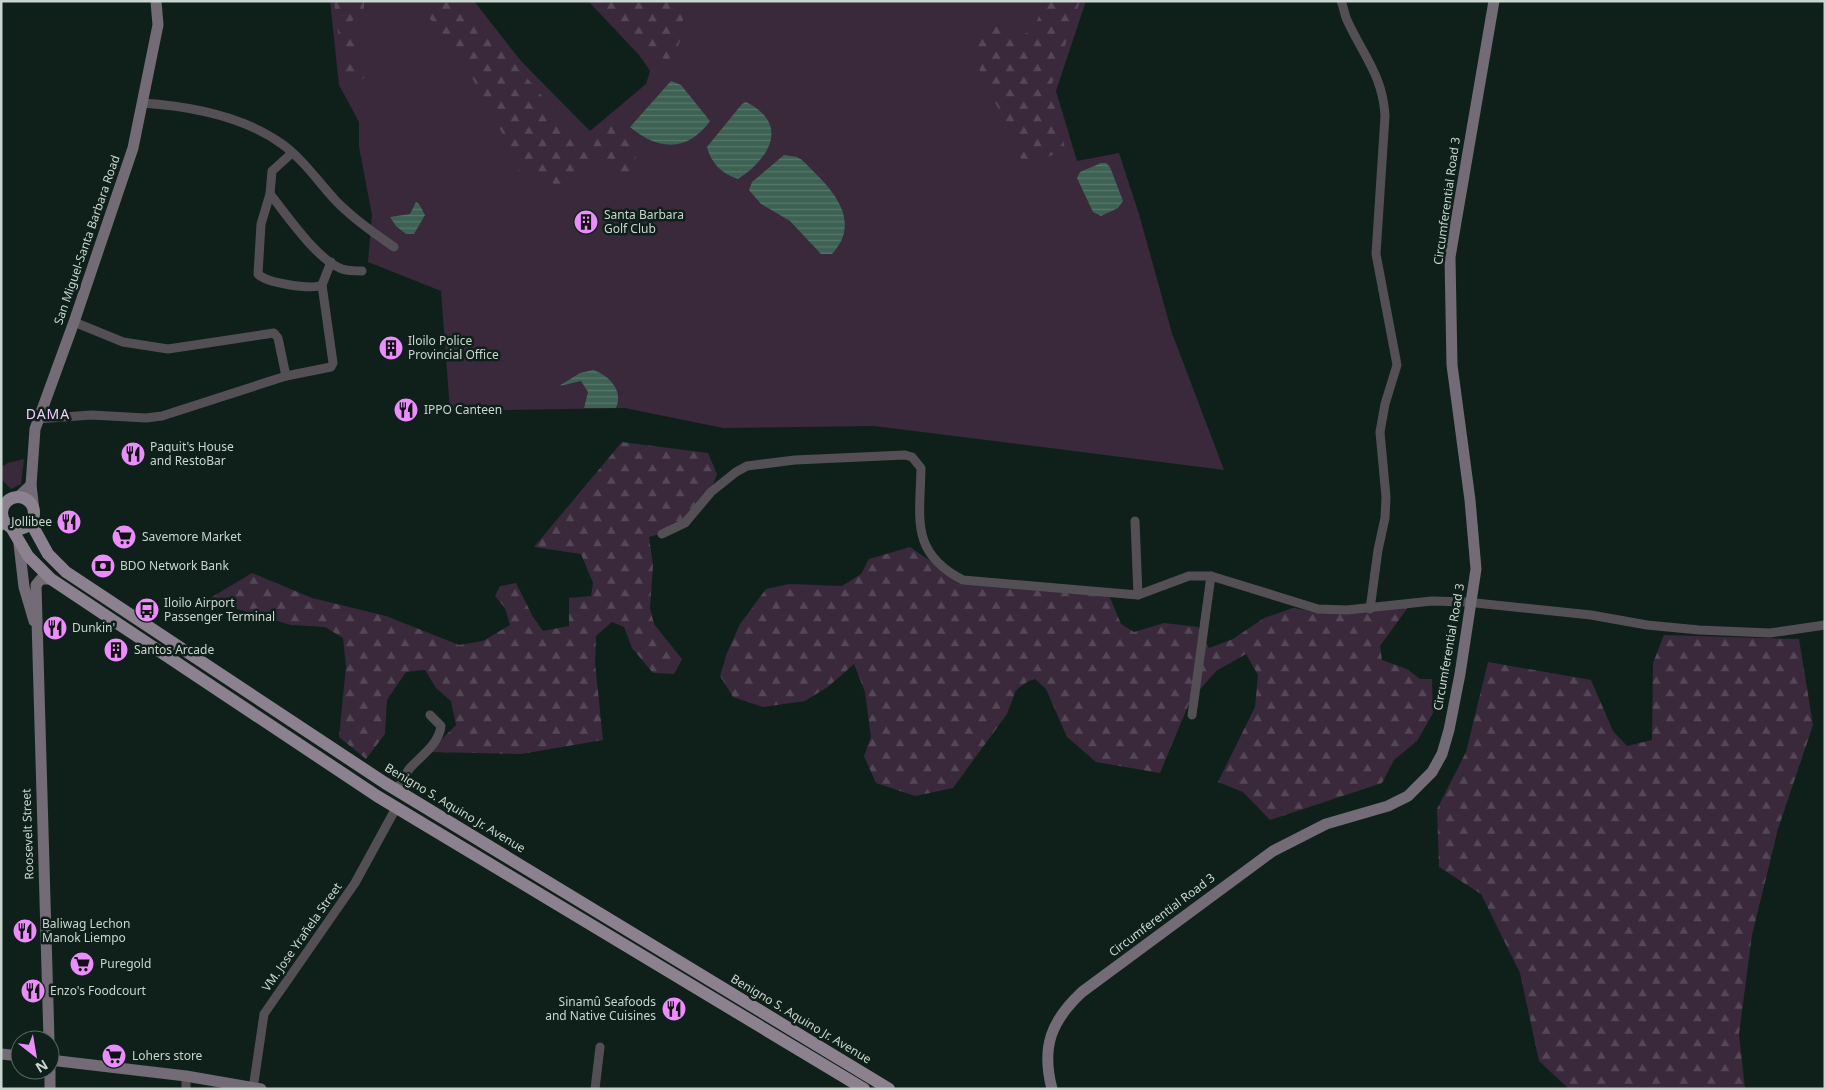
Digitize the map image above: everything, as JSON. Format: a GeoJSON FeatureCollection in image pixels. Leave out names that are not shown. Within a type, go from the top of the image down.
{"type":"FeatureCollection","features":[{"type":"Feature","properties":{"kind":"main road","name":"San Miguel-Santa Barbara Road"},"geometry":{"type":"LineString","coordinates":[[32,517],[31,484],[34,438],[38,418],[74,322],[133,148],[158,25],[156,1]]}},
{"type":"Feature","properties":{"kind":"main road","name":"Circumferential Road 3"},"geometry":{"type":"LineString","coordinates":[[1052,1089],[1047,1058],[1051,1034],[1067,1005],[1082,992],[1273,850],[1326,824],[1397,802],[1420,786],[1432,772],[1442,754],[1449,730],[1472,602],[1476,569],[1470,500],[1452,366],[1450,257],[1494,1]]}},
{"type":"Feature","properties":{"kind":"main road"},"geometry":{"type":"LineString","coordinates":[[31,484],[10,496],[5,505],[4,521],[34,563],[51,579],[396,808],[864,1089]]}},
{"type":"Feature","properties":{"kind":"main road"},"geometry":{"type":"LineString","coordinates":[[4,521],[22,529],[32,517],[28,501],[10,496]]}},
{"type":"Feature","properties":{"kind":"main road","name":"Benigno S. Aquino Jr. Avenue"},"geometry":{"type":"LineString","coordinates":[[32,517],[48,554],[60,568],[397,790],[889,1089]]}},
{"type":"Feature","properties":{"kind":"main road","name":"Roosevelt Street"},"geometry":{"type":"LineString","coordinates":[[20,544],[24,587],[36,627]]}},
{"type":"Feature","properties":{"kind":"main road","name":"Roosevelt Street"},"geometry":{"type":"LineString","coordinates":[[49,1030],[36,585],[41,579],[51,579]]}},
{"type":"Feature","properties":{"kind":"main road"},"geometry":{"type":"LineString","coordinates":[[109,617],[117,604]]}},
{"type":"Feature","properties":{"kind":"main road"},"geometry":{"type":"LineString","coordinates":[[609,936],[617,923]]}},
{"type":"Feature","properties":{"kind":"main road"},"geometry":{"type":"LineString","coordinates":[[60,1061],[186,1076],[256,1088]]}},
{"type":"Feature","properties":{"kind":"street"},"geometry":{"type":"LineString","coordinates":[[1341,1],[1346,19],[1379,80],[1384,98],[1385,116],[1376,254],[1397,365],[1385,404],[1380,432],[1386,497],[1385,518],[1378,550],[1370,609]]}},
{"type":"Feature","properties":{"kind":"street"},"geometry":{"type":"LineString","coordinates":[[142,103],[171,105],[245,124],[265,133],[292,153],[338,202],[394,247]]}},
{"type":"Feature","properties":{"kind":"street"},"geometry":{"type":"LineString","coordinates":[[292,153],[272,171],[270,194],[261,224],[258,274],[266,280],[303,287],[322,285]]}},
{"type":"Feature","properties":{"kind":"street"},"geometry":{"type":"LineString","coordinates":[[270,194],[318,251],[331,262],[342,269],[362,270]]}},
{"type":"Feature","properties":{"kind":"street"},"geometry":{"type":"LineString","coordinates":[[38,418],[91,415],[146,418],[162,416],[286,376],[328,368],[333,363],[322,285],[331,262]]}},
{"type":"Feature","properties":{"kind":"street"},"geometry":{"type":"LineString","coordinates":[[74,322],[123,342],[168,349],[234,341],[271,333],[278,338],[286,376]]}},
{"type":"Feature","properties":{"kind":"street"},"geometry":{"type":"LineString","coordinates":[[662,534],[685,523],[712,492],[736,472],[747,466],[795,460],[912,456],[921,468],[921,536],[936,563],[948,573],[963,580],[1138,595],[1189,576],[1211,576],[1318,609],[1370,609],[1432,601],[1472,602],[1591,615],[1647,626],[1699,630],[1770,633],[1825,624]]}},
{"type":"Feature","properties":{"kind":"street"},"geometry":{"type":"LineString","coordinates":[[1135,521],[1138,595]]}},
{"type":"Feature","properties":{"kind":"street"},"geometry":{"type":"LineString","coordinates":[[1192,715],[1211,576]]}},
{"type":"Feature","properties":{"kind":"street"},"geometry":{"type":"LineString","coordinates":[[397,790],[409,770],[432,746],[441,731],[441,726],[430,715]]}},
{"type":"Feature","properties":{"kind":"street","name":"VM. Jose Yrañela Street"},"geometry":{"type":"LineString","coordinates":[[256,1088],[264,1014],[355,883],[396,808]]}},
{"type":"Feature","properties":{"kind":"street"},"geometry":{"type":"LineString","coordinates":[[595,1089],[600,1047]]}},
{"type":"Feature","properties":{"kind":"street"},"geometry":{"type":"LineString","coordinates":[[186,1076],[186,1089]]}},
{"type":"Feature","properties":{"kind":"green space"},"geometry":{"type":"Polygon","coordinates":[[[330,1],[474,1],[521,61],[590,131],[646,84],[650,71],[639,55],[588,1],[1086,1],[1056,91],[1077,161],[1119,153],[1139,214],[1172,333],[1224,470],[874,426],[723,428],[625,408],[450,411],[441,291],[368,262],[372,215],[359,147],[359,122],[339,85],[330,1]]]}},
{"type":"Feature","properties":{"kind":"green space"},"geometry":{"type":"Polygon","coordinates":[[[334,1],[364,1],[364,11],[351,22],[361,65],[370,74],[357,82],[345,84],[334,1]]]}},
{"type":"Feature","properties":{"kind":"green space"},"geometry":{"type":"Polygon","coordinates":[[[430,1],[462,1],[580,141],[617,123],[637,148],[635,163],[629,178],[597,164],[579,181],[559,188],[541,177],[531,175],[520,176],[513,153],[469,72],[453,45],[430,19],[430,1]]]}},
{"type":"Feature","properties":{"kind":"green space"},"geometry":{"type":"Polygon","coordinates":[[[596,1],[684,1],[682,33],[677,48],[668,60],[647,54],[596,1]]]}},
{"type":"Feature","properties":{"kind":"green space"},"geometry":{"type":"Polygon","coordinates":[[[1044,1],[1080,1],[1050,90],[1066,152],[1034,162],[1023,163],[1007,124],[981,73],[976,46],[979,33],[986,21],[1016,37],[1034,30],[1044,1]]]}},
{"type":"Feature","properties":{"kind":"green space"},"geometry":{"type":"Polygon","coordinates":[[[622,442],[708,453],[717,474],[708,499],[680,528],[649,537],[653,565],[650,608],[654,624],[682,659],[674,674],[653,673],[632,648],[624,627],[612,622],[596,636],[595,663],[603,740],[521,754],[429,752],[456,725],[451,701],[436,688],[425,670],[406,672],[387,700],[385,734],[366,759],[339,737],[346,667],[343,638],[325,627],[291,625],[207,600],[252,573],[312,598],[386,616],[459,645],[483,641],[510,625],[505,608],[495,596],[500,586],[516,583],[533,617],[543,631],[569,626],[569,598],[591,596],[593,583],[581,554],[534,547],[622,442]]]}},
{"type":"Feature","properties":{"kind":"green space"},"geometry":{"type":"Polygon","coordinates":[[[24,459],[21,484],[11,489],[1,479],[1,467],[24,459]]]}},
{"type":"Feature","properties":{"kind":"green space"},"geometry":{"type":"Polygon","coordinates":[[[910,547],[958,580],[1108,593],[1121,624],[1134,632],[1164,623],[1198,627],[1209,648],[1233,639],[1264,618],[1293,608],[1320,613],[1411,603],[1380,646],[1382,660],[1407,669],[1420,679],[1432,679],[1433,713],[1417,741],[1394,760],[1382,783],[1270,820],[1243,792],[1218,782],[1255,707],[1258,675],[1246,654],[1216,671],[1190,701],[1160,773],[1096,762],[1067,737],[1046,689],[1035,679],[1016,690],[1007,714],[953,788],[915,796],[876,783],[864,756],[871,737],[865,692],[854,664],[829,686],[805,701],[763,707],[733,697],[720,676],[727,653],[740,624],[766,589],[789,584],[842,586],[861,574],[869,559],[910,547]]]}},
{"type":"Feature","properties":{"kind":"green space"},"geometry":{"type":"Polygon","coordinates":[[[1664,635],[1799,639],[1813,725],[1778,829],[1752,935],[1739,1034],[1745,1089],[1569,1089],[1539,1061],[1520,973],[1481,894],[1439,867],[1437,809],[1466,752],[1488,662],[1591,680],[1613,731],[1627,746],[1652,740],[1653,663],[1664,635]]]}},
{"type":"Feature","properties":{"kind":"shaded area"},"geometry":{"type":"Polygon","coordinates":[[[671,81],[681,85],[710,121],[692,138],[672,145],[651,141],[630,127],[671,81]]]}},
{"type":"Feature","properties":{"kind":"shaded area"},"geometry":{"type":"Polygon","coordinates":[[[746,102],[760,111],[768,120],[771,130],[770,141],[759,161],[738,179],[727,174],[714,163],[707,147],[742,104],[746,102]]]}},
{"type":"Feature","properties":{"kind":"shaded area"},"geometry":{"type":"Polygon","coordinates":[[[784,155],[797,157],[805,162],[837,199],[845,221],[844,232],[840,243],[832,254],[821,254],[790,221],[761,204],[749,190],[752,182],[784,155]]]}},
{"type":"Feature","properties":{"kind":"shaded area"},"geometry":{"type":"Polygon","coordinates":[[[1101,163],[1106,163],[1110,167],[1123,201],[1118,208],[1101,216],[1093,212],[1077,178],[1080,172],[1101,163]]]}},
{"type":"Feature","properties":{"kind":"shaded area"},"geometry":{"type":"Polygon","coordinates":[[[416,202],[425,215],[414,234],[406,234],[396,226],[390,217],[410,214],[416,202]]]}},
{"type":"Feature","properties":{"kind":"shaded area"},"geometry":{"type":"Polygon","coordinates":[[[593,370],[599,372],[614,384],[618,396],[616,408],[584,408],[588,392],[581,381],[559,386],[580,373],[593,370]]]}},
{"type":"Feature","properties":{"kind":"place","name":"Santa Barbara Golf Club"},"geometry":{"type":"Point","coordinates":[586,222]}},
{"type":"Feature","properties":{"kind":"place","name":"Iloilo Police Provincial Office"},"geometry":{"type":"Point","coordinates":[391,348]}},
{"type":"Feature","properties":{"kind":"place","name":"IPPO Canteen"},"geometry":{"type":"Point","coordinates":[406,410]}},
{"type":"Feature","properties":{"kind":"place","name":"Paquit's House and RestoBar"},"geometry":{"type":"Point","coordinates":[133,454]}},
{"type":"Feature","properties":{"kind":"place","name":"Jollibee"},"geometry":{"type":"Point","coordinates":[69,522]}},
{"type":"Feature","properties":{"kind":"place","name":"Savemore Market"},"geometry":{"type":"Point","coordinates":[124,537]}},
{"type":"Feature","properties":{"kind":"place","name":"BDO Network Bank"},"geometry":{"type":"Point","coordinates":[103,566]}},
{"type":"Feature","properties":{"kind":"place","name":"Iloilo Airport Passenger Terminal"},"geometry":{"type":"Point","coordinates":[147,610]}},
{"type":"Feature","properties":{"kind":"place","name":"Dunkin'"},"geometry":{"type":"Point","coordinates":[55,628]}},
{"type":"Feature","properties":{"kind":"place","name":"Santos Arcade"},"geometry":{"type":"Point","coordinates":[116,650]}},
{"type":"Feature","properties":{"kind":"place","name":"Baliwag Lechon Manok Liempo"},"geometry":{"type":"Point","coordinates":[25,931]}},
{"type":"Feature","properties":{"kind":"place","name":"Puregold"},"geometry":{"type":"Point","coordinates":[82,964]}},
{"type":"Feature","properties":{"kind":"place","name":"Enzo's Foodcourt"},"geometry":{"type":"Point","coordinates":[33,991]}},
{"type":"Feature","properties":{"kind":"place","name":"Sinamû Seafoods and Native Cuisines"},"geometry":{"type":"Point","coordinates":[674,1009]}},
{"type":"Feature","properties":{"kind":"place","name":"Lohers store"},"geometry":{"type":"Point","coordinates":[114,1056]}},
{"type":"Feature","properties":{"kind":"district","name":"DAMA"},"geometry":{"type":"Point","coordinates":[48,414]}}]}
